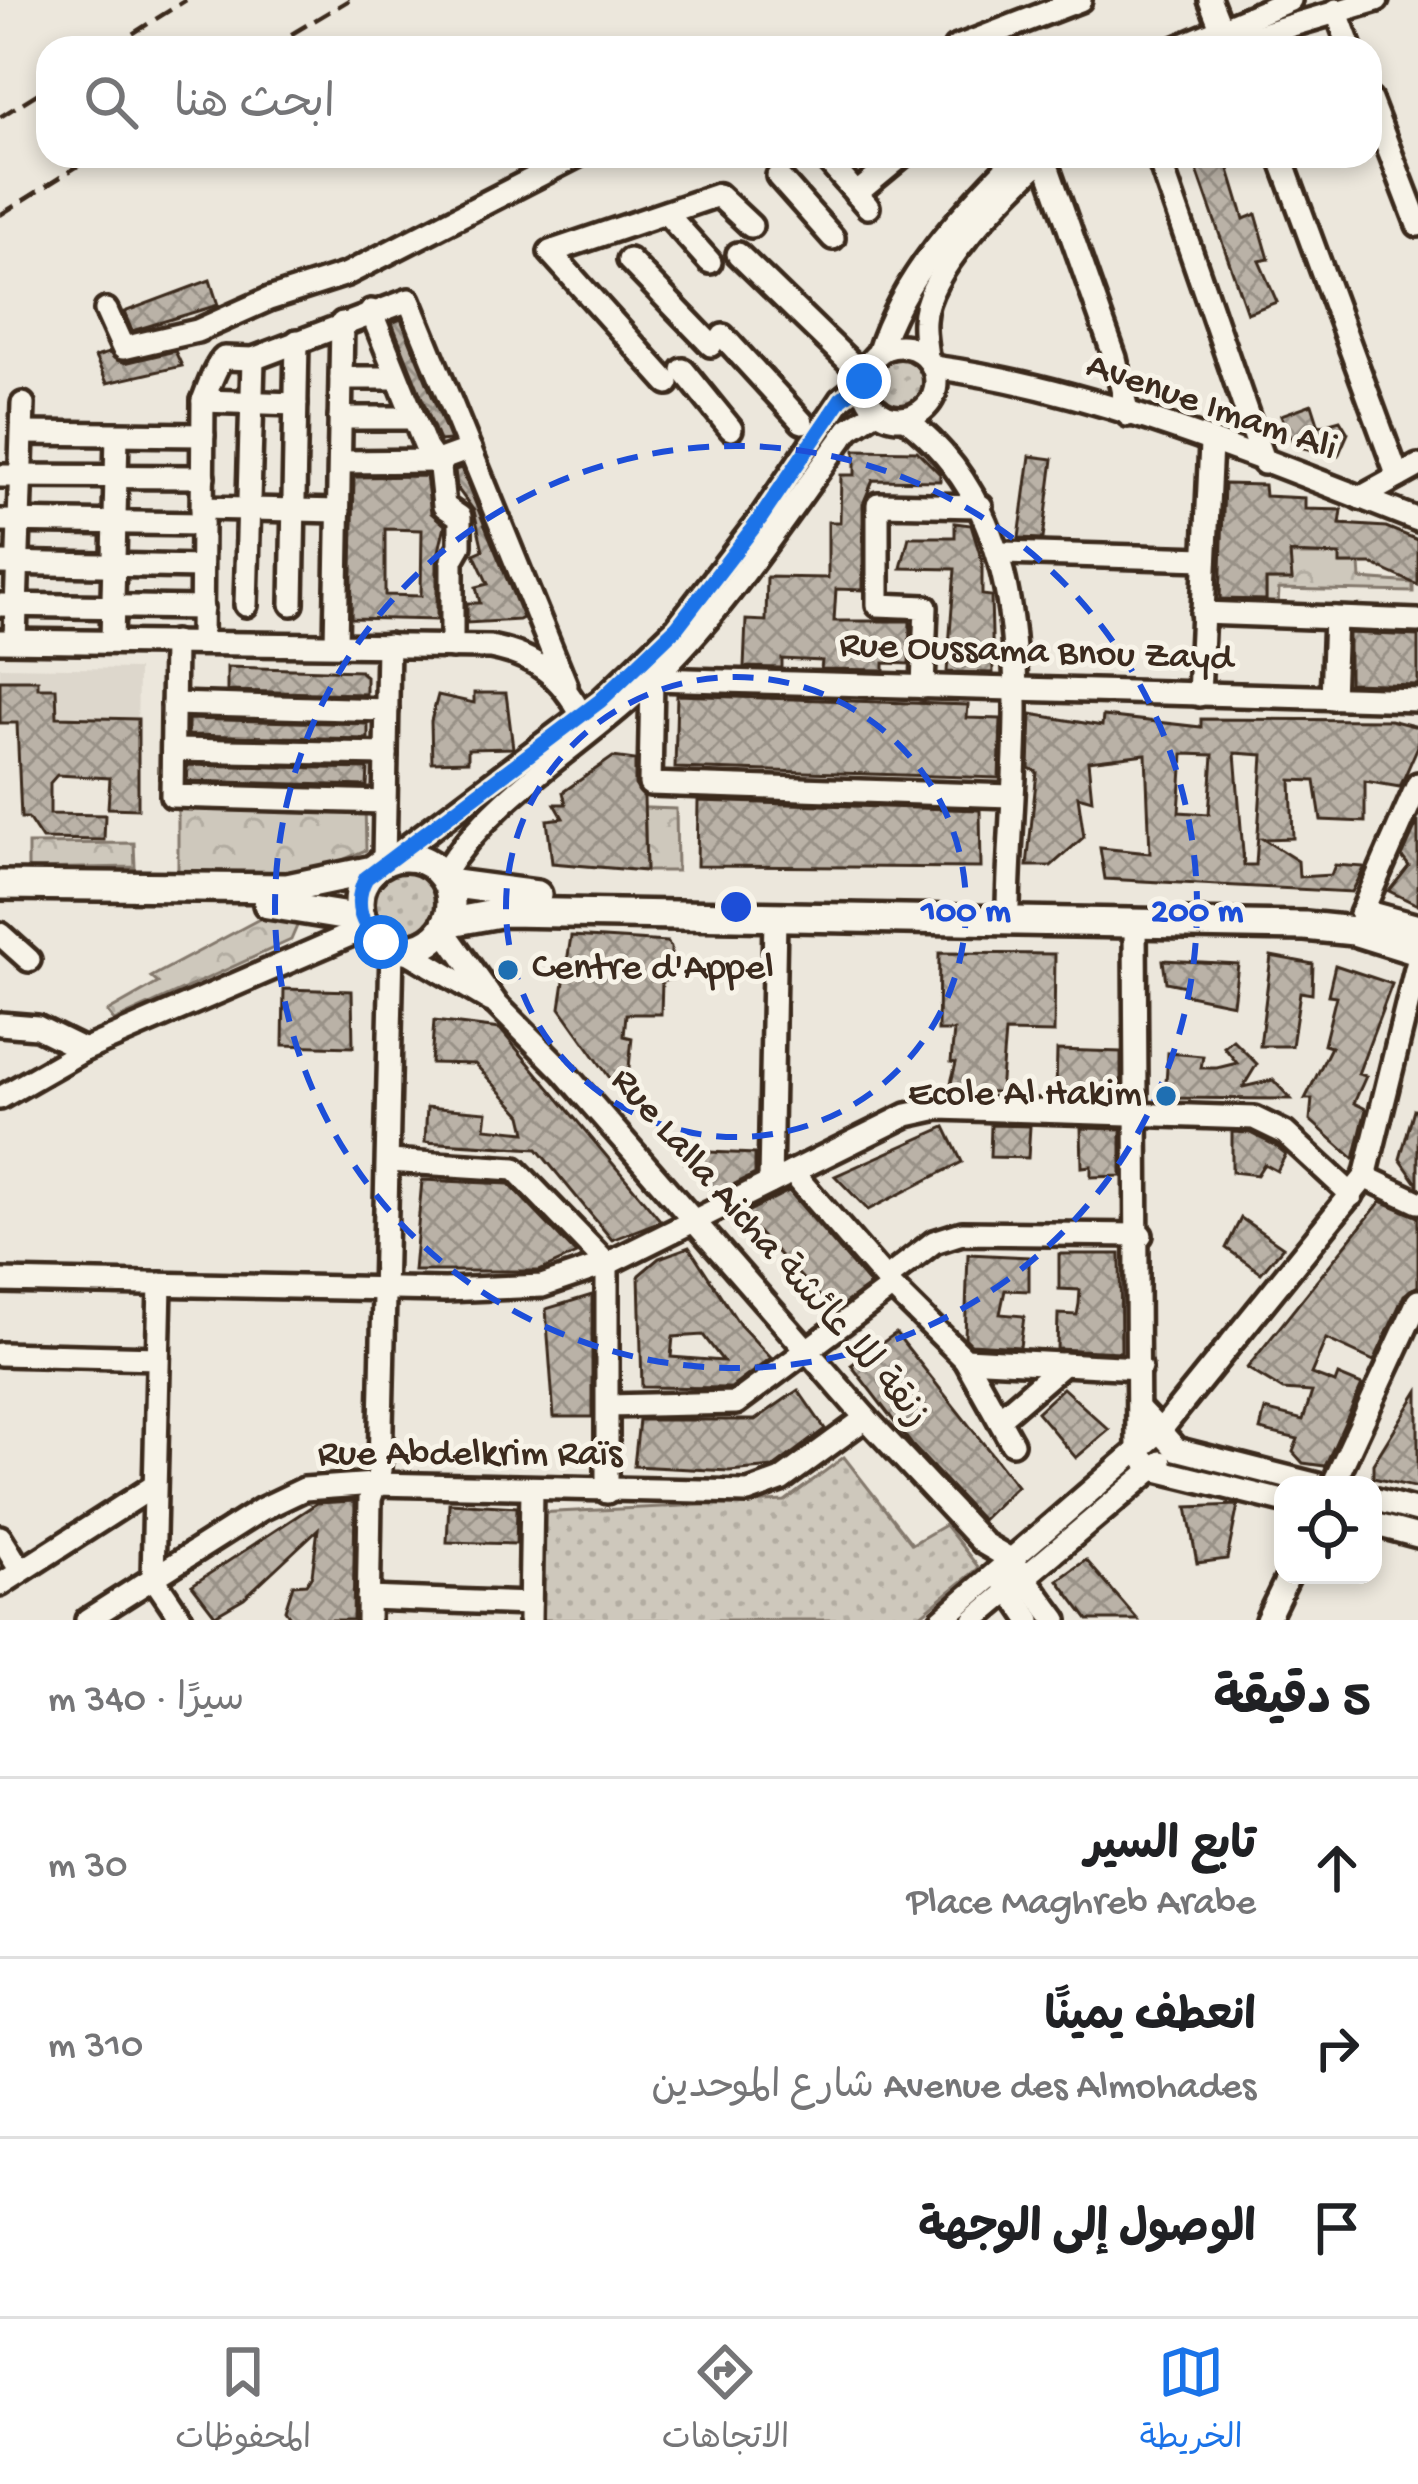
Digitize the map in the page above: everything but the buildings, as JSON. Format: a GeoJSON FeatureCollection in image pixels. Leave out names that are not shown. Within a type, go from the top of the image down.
{"type":"FeatureCollection","features":[{"type":"Feature","properties":{"kind":"main road"},"geometry":{"type":"LineString","coordinates":[[0,885],[287,888],[383,863],[419,860],[445,879],[506,894],[1361,914],[1418,929]]}},
{"type":"Feature","properties":{"kind":"main road"},"geometry":{"type":"LineString","coordinates":[[364,924],[362,884],[383,863]]}},
{"type":"Feature","properties":{"kind":"main road"},"geometry":{"type":"LineString","coordinates":[[445,879],[445,926]]}},
{"type":"Feature","properties":{"kind":"main road"},"geometry":{"type":"LineString","coordinates":[[0,902],[289,904],[364,924],[397,948],[424,945],[445,926],[506,912],[1332,927],[1418,950]]}},
{"type":"Feature","properties":{"kind":"street"},"geometry":{"type":"LineString","coordinates":[[986,36],[1080,0]]}},
{"type":"Feature","properties":{"kind":"street"},"geometry":{"type":"LineString","coordinates":[[1210,0],[1226,36]]}},
{"type":"Feature","properties":{"kind":"street"},"geometry":{"type":"LineString","coordinates":[[1234,36],[1290,0]]}},
{"type":"Feature","properties":{"kind":"street"},"geometry":{"type":"LineString","coordinates":[[1242,36],[1377,0]]}},
{"type":"Feature","properties":{"kind":"street"},"geometry":{"type":"LineString","coordinates":[[1336,10],[1346,36]]}},
{"type":"Feature","properties":{"kind":"street"},"geometry":{"type":"LineString","coordinates":[[1382,131],[1418,225]]}},
{"type":"Feature","properties":{"kind":"street"},"geometry":{"type":"LineString","coordinates":[[106,310],[123,348],[197,331],[346,274],[554,168]]}},
{"type":"Feature","properties":{"kind":"street"},"geometry":{"type":"LineString","coordinates":[[834,168],[862,201],[891,168]]}},
{"type":"Feature","properties":{"kind":"street"},"geometry":{"type":"LineString","coordinates":[[383,863],[581,716],[677,627],[760,519],[841,399],[869,368],[886,327],[953,221],[1006,168]]}},
{"type":"Feature","properties":{"kind":"street"},"geometry":{"type":"LineString","coordinates":[[933,438],[923,319],[929,298],[978,221],[1032,168]]}},
{"type":"Feature","properties":{"kind":"street"},"geometry":{"type":"LineString","coordinates":[[1048,168],[1115,358],[1128,416]]}},
{"type":"Feature","properties":{"kind":"street"},"geometry":{"type":"LineString","coordinates":[[1163,168],[1264,463]]}},
{"type":"Feature","properties":{"kind":"street"},"geometry":{"type":"LineString","coordinates":[[1284,168],[1397,477]]}},
{"type":"Feature","properties":{"kind":"street"},"geometry":{"type":"LineString","coordinates":[[778,176],[833,238]]}},
{"type":"Feature","properties":{"kind":"street"},"geometry":{"type":"LineString","coordinates":[[731,429],[550,252],[718,195],[751,226]]}},
{"type":"Feature","properties":{"kind":"street"},"geometry":{"type":"LineString","coordinates":[[665,213],[710,262]]}},
{"type":"Feature","properties":{"kind":"street"},"geometry":{"type":"LineString","coordinates":[[738,254],[845,361],[869,368],[909,347],[931,379]]}},
{"type":"Feature","properties":{"kind":"street"},"geometry":{"type":"LineString","coordinates":[[629,260],[802,422]]}},
{"type":"Feature","properties":{"kind":"street"},"geometry":{"type":"LineString","coordinates":[[201,643],[203,401],[220,359],[253,359],[297,350],[342,323],[412,301],[581,716]]}},
{"type":"Feature","properties":{"kind":"street"},"geometry":{"type":"LineString","coordinates":[[371,311],[413,418],[437,460],[443,506],[458,511],[461,528],[452,560],[452,647]]}},
{"type":"Feature","properties":{"kind":"street"},"geometry":{"type":"LineString","coordinates":[[336,644],[342,323]]}},
{"type":"Feature","properties":{"kind":"street"},"geometry":{"type":"LineString","coordinates":[[297,350],[341,369],[397,378]]}},
{"type":"Feature","properties":{"kind":"street"},"geometry":{"type":"LineString","coordinates":[[292,604],[297,350]]}},
{"type":"Feature","properties":{"kind":"street"},"geometry":{"type":"LineString","coordinates":[[246,605],[253,359]]}},
{"type":"Feature","properties":{"kind":"street"},"geometry":{"type":"LineString","coordinates":[[869,368],[878,410]]}},
{"type":"Feature","properties":{"kind":"street","name":"Avenue Imam Ali"},"geometry":{"type":"LineString","coordinates":[[931,379],[980,373],[1211,443],[1418,520]]}},
{"type":"Feature","properties":{"kind":"street"},"geometry":{"type":"LineString","coordinates":[[905,418],[931,379]]}},
{"type":"Feature","properties":{"kind":"street"},"geometry":{"type":"LineString","coordinates":[[203,401],[296,404]]}},
{"type":"Feature","properties":{"kind":"street"},"geometry":{"type":"LineString","coordinates":[[23,404],[23,433],[10,476],[7,640],[452,647],[514,652],[566,685]]}},
{"type":"Feature","properties":{"kind":"street"},"geometry":{"type":"LineString","coordinates":[[445,879],[477,826],[652,679],[724,602],[849,429],[878,410],[905,418],[933,438],[980,506],[1002,553],[1013,634],[1008,906]]}},
{"type":"Feature","properties":{"kind":"street"},"geometry":{"type":"LineString","coordinates":[[340,418],[413,418]]}},
{"type":"Feature","properties":{"kind":"street"},"geometry":{"type":"LineString","coordinates":[[23,433],[203,435]]}},
{"type":"Feature","properties":{"kind":"street"},"geometry":{"type":"LineString","coordinates":[[112,641],[117,435]]}},
{"type":"Feature","properties":{"kind":"street"},"geometry":{"type":"LineString","coordinates":[[1199,695],[1211,443]]}},
{"type":"Feature","properties":{"kind":"street"},"geometry":{"type":"LineString","coordinates":[[340,462],[437,460],[470,449]]}},
{"type":"Feature","properties":{"kind":"street"},"geometry":{"type":"LineString","coordinates":[[1360,498],[1418,466]]}},
{"type":"Feature","properties":{"kind":"street"},"geometry":{"type":"LineString","coordinates":[[10,476],[203,477]]}},
{"type":"Feature","properties":{"kind":"street"},"geometry":{"type":"LineString","coordinates":[[923,687],[926,607],[878,605],[878,504],[980,506]]}},
{"type":"Feature","properties":{"kind":"street"},"geometry":{"type":"LineString","coordinates":[[9,521],[116,523],[248,508],[339,511]]}},
{"type":"Feature","properties":{"kind":"street"},"geometry":{"type":"LineString","coordinates":[[1002,553],[1205,559]]}},
{"type":"Feature","properties":{"kind":"street"},"geometry":{"type":"LineString","coordinates":[[8,563],[202,567]]}},
{"type":"Feature","properties":{"kind":"street"},"geometry":{"type":"LineString","coordinates":[[8,605],[202,608]]}},
{"type":"Feature","properties":{"kind":"street"},"geometry":{"type":"LineString","coordinates":[[1202,613],[1418,621]]}},
{"type":"Feature","properties":{"kind":"street"},"geometry":{"type":"LineString","coordinates":[[1333,698],[1335,618]]}},
{"type":"Feature","properties":{"kind":"street"},"geometry":{"type":"LineString","coordinates":[[174,642],[172,796],[385,802]]}},
{"type":"Feature","properties":{"kind":"street"},"geometry":{"type":"LineString","coordinates":[[383,863],[388,645]]}},
{"type":"Feature","properties":{"kind":"street"},"geometry":{"type":"LineString","coordinates":[[652,679],[650,784],[1011,796]]}},
{"type":"Feature","properties":{"kind":"street","name":"Rue Oussama Bnou Zayd"},"geometry":{"type":"LineString","coordinates":[[652,679],[1418,700]]}},
{"type":"Feature","properties":{"kind":"street"},"geometry":{"type":"LineString","coordinates":[[173,704],[387,710]]}},
{"type":"Feature","properties":{"kind":"street"},"geometry":{"type":"LineString","coordinates":[[173,750],[386,754]]}},
{"type":"Feature","properties":{"kind":"street"},"geometry":{"type":"LineString","coordinates":[[1361,914],[1418,784]]}},
{"type":"Feature","properties":{"kind":"street"},"geometry":{"type":"LineString","coordinates":[[770,1183],[775,917]]}},
{"type":"Feature","properties":{"kind":"street"},"geometry":{"type":"LineString","coordinates":[[1135,923],[1140,1410],[1146,1461]]}},
{"type":"Feature","properties":{"kind":"street"},"geometry":{"type":"LineString","coordinates":[[0,1098],[84,1050],[364,924]]}},
{"type":"Feature","properties":{"kind":"street","name":"Rue Lalla Aicha زنقة للا عائشة"},"geometry":{"type":"LineString","coordinates":[[445,926],[497,1005],[696,1222],[866,1418],[1056,1620]]}},
{"type":"Feature","properties":{"kind":"street"},"geometry":{"type":"LineString","coordinates":[[0,934],[29,960]]}},
{"type":"Feature","properties":{"kind":"street"},"geometry":{"type":"LineString","coordinates":[[397,948],[380,1470],[375,1484],[368,1609],[530,1612],[532,1489]]}},
{"type":"Feature","properties":{"kind":"street","name":"Rue Lalla Aicha زنقة للا عائشة"},"geometry":{"type":"LineString","coordinates":[[397,948],[497,1005]]}},
{"type":"Feature","properties":{"kind":"street"},"geometry":{"type":"LineString","coordinates":[[1146,1461],[1160,1431],[1359,1186],[1418,961]]}},
{"type":"Feature","properties":{"kind":"street"},"geometry":{"type":"LineString","coordinates":[[0,1024],[37,1027],[84,1050]]}},
{"type":"Feature","properties":{"kind":"street"},"geometry":{"type":"LineString","coordinates":[[0,1281],[521,1289],[607,1264],[927,1109],[1231,1115],[1271,1122],[1359,1186],[1418,1202]]}},
{"type":"Feature","properties":{"kind":"street"},"geometry":{"type":"LineString","coordinates":[[388,1161],[515,1168],[607,1264],[608,1492]]}},
{"type":"Feature","properties":{"kind":"street"},"geometry":{"type":"LineString","coordinates":[[792,1172],[889,1283],[965,1359],[1012,1443]]}},
{"type":"Feature","properties":{"kind":"street"},"geometry":{"type":"LineString","coordinates":[[608,1406],[736,1403],[807,1353],[934,1242],[962,1233],[1141,1235]]}},
{"type":"Feature","properties":{"kind":"street"},"geometry":{"type":"LineString","coordinates":[[160,1284],[153,1577],[182,1620]]}},
{"type":"Feature","properties":{"kind":"street"},"geometry":{"type":"LineString","coordinates":[[1337,1476],[1418,1300]]}},
{"type":"Feature","properties":{"kind":"street"},"geometry":{"type":"LineString","coordinates":[[0,1354],[158,1358]]}},
{"type":"Feature","properties":{"kind":"street"},"geometry":{"type":"LineString","coordinates":[[965,1359],[1140,1368]]}},
{"type":"Feature","properties":{"kind":"street"},"geometry":{"type":"LineString","coordinates":[[999,1419],[1063,1364]]}},
{"type":"Feature","properties":{"kind":"street"},"geometry":{"type":"LineString","coordinates":[[1140,1410],[1176,1449],[1282,1476]]}},
{"type":"Feature","properties":{"kind":"street","name":"Rue Abdelkrim Raïs"},"geometry":{"type":"LineString","coordinates":[[87,1620],[286,1496],[375,1484],[722,1494],[766,1487],[866,1418]]}},
{"type":"Feature","properties":{"kind":"street"},"geometry":{"type":"LineString","coordinates":[[940,1620],[1011,1575],[1146,1461],[1176,1449]]}},
{"type":"Feature","properties":{"kind":"street"},"geometry":{"type":"LineString","coordinates":[[1146,1461],[1274,1498]]}},
{"type":"Feature","properties":{"kind":"street"},"geometry":{"type":"LineString","coordinates":[[0,1585],[154,1486]]}},
{"type":"Feature","properties":{"kind":"street"},"geometry":{"type":"LineString","coordinates":[[1382,1501],[1418,1511]]}},
{"type":"Feature","properties":{"kind":"street"},"geometry":{"type":"LineString","coordinates":[[1382,1526],[1418,1536]]}},
{"type":"Feature","properties":{"kind":"street"},"geometry":{"type":"LineString","coordinates":[[0,1537],[21,1571]]}},
{"type":"Feature","properties":{"kind":"street"},"geometry":{"type":"LineString","coordinates":[[974,1620],[1011,1575]]}},
{"type":"Feature","properties":{"kind":"street","name":"Rue Lalla Aicha زنقة للا عائشة"},"geometry":{"type":"LineString","coordinates":[[1011,1575],[1030,1620]]}},
{"type":"Feature","properties":{"kind":"street"},"geometry":{"type":"LineString","coordinates":[[1268,1620],[1285,1584]]}},
{"type":"Feature","properties":{"kind":"shaded area"},"geometry":{"type":"Polygon","coordinates":[[[0,667],[138,669],[137,742],[42,724],[5,723],[0,720],[0,667]]]}},
{"type":"Feature","properties":{"kind":"green space"},"geometry":{"type":"Polygon","coordinates":[[[900,353],[919,361],[927,380],[919,399],[900,407],[881,399],[873,380],[881,361],[900,353]]]}},
{"type":"Feature","properties":{"kind":"green space"},"geometry":{"type":"Polygon","coordinates":[[[1290,555],[1340,555],[1341,564],[1360,564],[1361,579],[1413,583],[1413,592],[1279,589],[1278,606],[1266,605],[1266,580],[1292,580],[1290,555]]]}},
{"type":"Feature","properties":{"kind":"green space"},"geometry":{"type":"Polygon","coordinates":[[[178,796],[365,801],[366,850],[310,874],[178,872],[178,796]]]}},
{"type":"Feature","properties":{"kind":"green space"},"geometry":{"type":"Polygon","coordinates":[[[620,807],[676,809],[677,871],[646,871],[645,822],[620,822],[620,807]]]}},
{"type":"Feature","properties":{"kind":"green space"},"geometry":{"type":"Polygon","coordinates":[[[134,843],[135,867],[28,869],[28,844],[134,843]]]}},
{"type":"Feature","properties":{"kind":"green space"},"geometry":{"type":"Polygon","coordinates":[[[406,868],[428,878],[438,900],[428,922],[406,932],[384,922],[374,900],[384,878],[406,868]]]}},
{"type":"Feature","properties":{"kind":"green space"},"geometry":{"type":"Polygon","coordinates":[[[267,915],[291,919],[297,926],[291,940],[114,1021],[107,1012],[158,983],[151,977],[267,915]]]}},
{"type":"Feature","properties":{"kind":"green space"},"geometry":{"type":"Polygon","coordinates":[[[844,1457],[912,1544],[945,1525],[979,1568],[914,1620],[534,1620],[536,1513],[785,1501],[844,1457]]]}},
{"type":"Feature","properties":{"kind":"railway"},"geometry":{"type":"LineString","coordinates":[[129,36],[186,0]]}},
{"type":"Feature","properties":{"kind":"railway"},"geometry":{"type":"LineString","coordinates":[[288,36],[349,0]]}},
{"type":"Feature","properties":{"kind":"railway"},"geometry":{"type":"LineString","coordinates":[[0,117],[36,94]]}},
{"type":"Feature","properties":{"kind":"railway"},"geometry":{"type":"LineString","coordinates":[[0,215],[75,168]]}},
{"type":"Feature","properties":{"kind":"place","name":"Centre d'Appel"},"geometry":{"type":"Point","coordinates":[508,970]}},
{"type":"Feature","properties":{"kind":"place","name":"Ecole Al Hakim"},"geometry":{"type":"Point","coordinates":[1166,1096]}},
{"type":"Feature","properties":{"kind":"route"},"geometry":{"type":"LineString","coordinates":[[381,942],[361,919],[359,901],[366,878],[581,716],[637,667],[719,574],[841,399],[864,381]]}}]}
